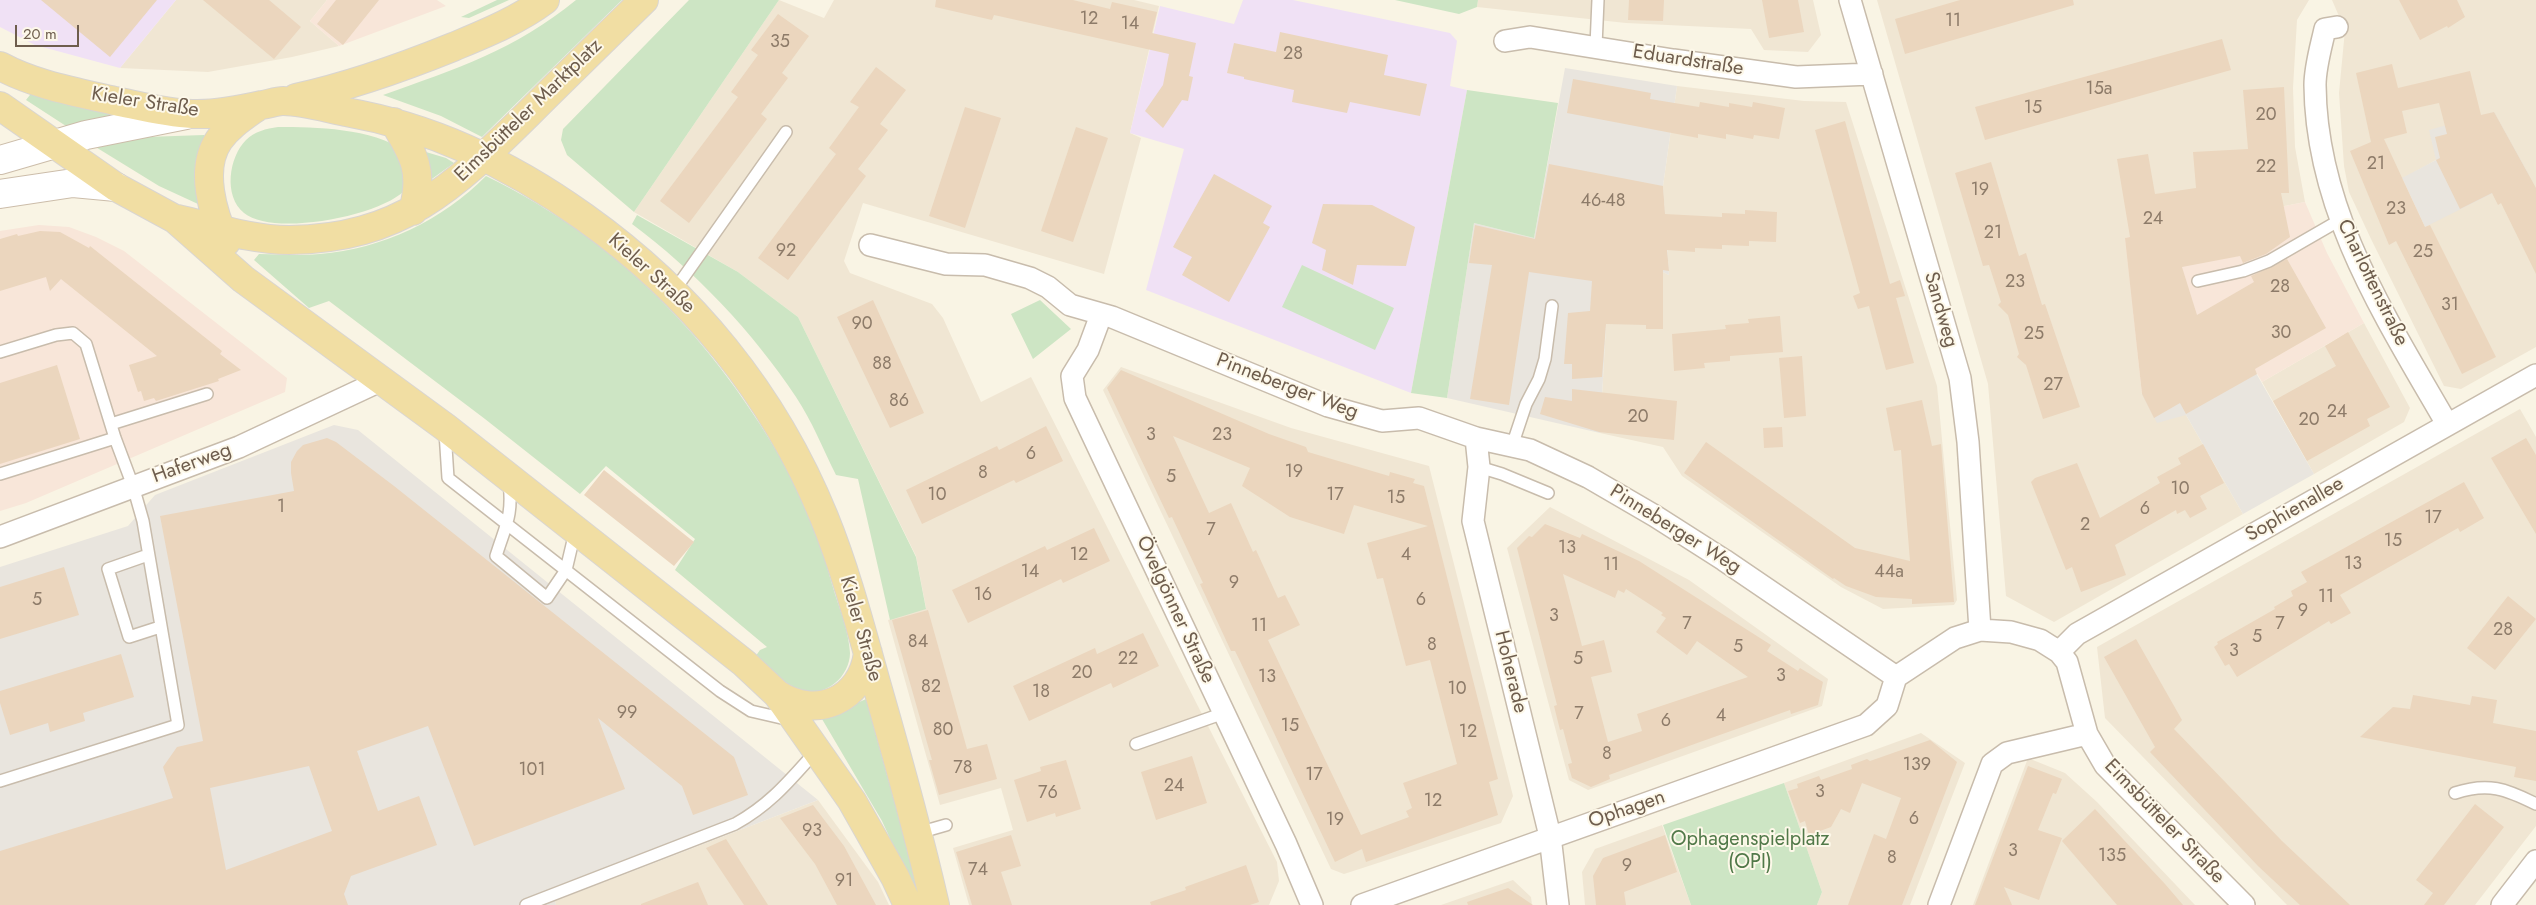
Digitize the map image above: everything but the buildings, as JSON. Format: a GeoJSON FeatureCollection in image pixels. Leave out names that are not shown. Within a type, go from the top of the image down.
{"type":"FeatureCollection","features":[{"type":"Feature","properties":{"kind":"main road"},"geometry":{"type":"LineString","coordinates":[[243,279],[220,228],[210,189],[210,168],[214,151],[218,141],[235,121],[270,104],[334,90],[413,64],[490,32],[544,0]]}},
{"type":"Feature","properties":{"kind":"main road","name":"Eimsbütteler Marktplatz"},"geometry":{"type":"LineString","coordinates":[[175,219],[249,236],[286,240],[331,238],[376,228],[442,192],[485,158],[639,3]]}},
{"type":"Feature","properties":{"kind":"main road","name":"Kieler Straße"},"geometry":{"type":"LineString","coordinates":[[0,66],[46,85],[139,106],[192,114],[270,104],[394,122],[430,134],[485,158],[549,192],[620,242],[674,291],[732,356],[759,394],[796,455],[832,537],[868,653],[918,833],[935,905]]}},
{"type":"Feature","properties":{"kind":"main road"},"geometry":{"type":"LineString","coordinates":[[0,106],[116,187],[175,219],[243,279],[445,427],[575,532],[744,663],[777,694],[852,801],[895,877],[908,905]]}},
{"type":"Feature","properties":{"kind":"main road"},"geometry":{"type":"LineString","coordinates":[[0,160],[53,143],[192,114]]}},
{"type":"Feature","properties":{"kind":"main road"},"geometry":{"type":"LineString","coordinates":[[394,122],[413,153],[417,165],[419,184],[412,210]]}},
{"type":"Feature","properties":{"kind":"main road"},"geometry":{"type":"LineString","coordinates":[[0,194],[73,183],[116,187]]}},
{"type":"Feature","properties":{"kind":"main road"},"geometry":{"type":"LineString","coordinates":[[777,694],[805,706],[835,701],[844,696],[858,682],[868,653]]}},
{"type":"Feature","properties":{"kind":"street","name":"Sandweg"},"geometry":{"type":"LineString","coordinates":[[1850,0],[1960,378],[1968,442],[1980,630]]}},
{"type":"Feature","properties":{"kind":"street","name":"Charlottenstraße"},"geometry":{"type":"LineString","coordinates":[[2337,27],[2324,29],[2315,83],[2317,129],[2323,165],[2340,220],[2361,268],[2446,424]]}},
{"type":"Feature","properties":{"kind":"street","name":"Eduardstraße"},"geometry":{"type":"LineString","coordinates":[[1505,41],[1530,37],[1796,77],[1872,74]]}},
{"type":"Feature","properties":{"kind":"street","name":"Pinneberger Weg"},"geometry":{"type":"LineString","coordinates":[[870,245],[946,264],[986,266],[1030,278],[1048,287],[1070,305],[1112,317],[1328,406],[1382,421],[1419,418],[1476,438],[1530,450],[1588,477],[1655,516],[1724,560],[1896,676]]}},
{"type":"Feature","properties":{"kind":"street","name":"Övelgönner Straße"},"geometry":{"type":"LineString","coordinates":[[1101,315],[1088,350],[1072,376],[1075,398],[1286,844],[1312,905]]}},
{"type":"Feature","properties":{"kind":"street","name":"Sophienallee"},"geometry":{"type":"LineString","coordinates":[[2059,652],[2077,634],[2446,424],[2536,375]]}},
{"type":"Feature","properties":{"kind":"street","name":"Haferweg"},"geometry":{"type":"LineString","coordinates":[[0,537],[240,447],[380,381]]}},
{"type":"Feature","properties":{"kind":"street","name":"Hoherade"},"geometry":{"type":"LineString","coordinates":[[1476,438],[1479,467],[1473,521],[1550,836],[1558,905]]}},
{"type":"Feature","properties":{"kind":"street"},"geometry":{"type":"LineString","coordinates":[[1896,676],[1955,638],[1980,630],[2011,632],[2040,640],[2059,652]]}},
{"type":"Feature","properties":{"kind":"street","name":"Eimsbütteler Straße"},"geometry":{"type":"LineString","coordinates":[[2059,652],[2072,676],[2077,703],[2087,734],[2105,764],[2244,905]]}},
{"type":"Feature","properties":{"kind":"street","name":"Ophagen"},"geometry":{"type":"LineString","coordinates":[[1362,905],[1550,836],[1866,725],[1887,706],[1896,676]]}},
{"type":"Feature","properties":{"kind":"street"},"geometry":{"type":"LineString","coordinates":[[1939,905],[1992,764],[2007,753],[2087,734]]}},
{"type":"Feature","properties":{"kind":"street"},"geometry":{"type":"LineString","coordinates":[[2502,905],[2536,860]]}},
{"type":"Feature","properties":{"kind":"lane"},"geometry":{"type":"LineString","coordinates":[[1596,46],[1598,0]]}},
{"type":"Feature","properties":{"kind":"lane"},"geometry":{"type":"LineString","coordinates":[[674,291],[786,132]]}},
{"type":"Feature","properties":{"kind":"lane"},"geometry":{"type":"LineString","coordinates":[[2198,281],[2243,270],[2269,261],[2340,220]]}},
{"type":"Feature","properties":{"kind":"lane"},"geometry":{"type":"LineString","coordinates":[[1512,446],[1526,404],[1541,372],[1552,306]]}},
{"type":"Feature","properties":{"kind":"lane"},"geometry":{"type":"LineString","coordinates":[[0,352],[56,335],[73,333],[86,344],[114,438],[133,486],[143,521],[178,725],[0,781]]}},
{"type":"Feature","properties":{"kind":"lane"},"geometry":{"type":"LineString","coordinates":[[111,424],[207,394]]}},
{"type":"Feature","properties":{"kind":"lane"},"geometry":{"type":"LineString","coordinates":[[445,427],[448,478],[720,691],[751,710],[797,722]]}},
{"type":"Feature","properties":{"kind":"lane"},"geometry":{"type":"LineString","coordinates":[[0,474],[114,438]]}},
{"type":"Feature","properties":{"kind":"lane"},"geometry":{"type":"LineString","coordinates":[[1479,467],[1502,474],[1548,493]]}},
{"type":"Feature","properties":{"kind":"lane"},"geometry":{"type":"LineString","coordinates":[[509,478],[512,505],[508,524],[496,556],[547,598],[566,570],[575,532]]}},
{"type":"Feature","properties":{"kind":"lane"},"geometry":{"type":"LineString","coordinates":[[148,555],[108,569],[130,637],[160,627]]}},
{"type":"Feature","properties":{"kind":"lane"},"geometry":{"type":"LineString","coordinates":[[1136,744],[1224,713]]}},
{"type":"Feature","properties":{"kind":"lane"},"geometry":{"type":"LineString","coordinates":[[526,905],[735,824],[758,811],[779,794],[817,750]]}},
{"type":"Feature","properties":{"kind":"lane"},"geometry":{"type":"LineString","coordinates":[[2455,793],[2473,787],[2498,788],[2536,804]]}},
{"type":"Feature","properties":{"kind":"lane"},"geometry":{"type":"LineString","coordinates":[[918,833],[946,825]]}},
{"type":"Feature","properties":{"kind":"shaded area"},"geometry":{"type":"Polygon","coordinates":[[[0,0],[176,0],[120,68],[35,45],[0,27],[0,0]]]}},
{"type":"Feature","properties":{"kind":"shaded area"},"geometry":{"type":"Polygon","coordinates":[[[176,0],[327,0],[310,21],[339,46],[292,57],[208,72],[120,68],[176,0]]]}},
{"type":"Feature","properties":{"kind":"shaded area"},"geometry":{"type":"Polygon","coordinates":[[[327,0],[437,0],[446,6],[339,46],[310,21],[327,0]]]}},
{"type":"Feature","properties":{"kind":"shaded area"},"geometry":{"type":"Polygon","coordinates":[[[779,0],[824,18],[834,0],[1134,0],[1159,6],[1130,133],[1141,138],[1104,274],[863,203],[844,261],[850,273],[932,304],[943,318],[981,402],[1031,377],[1277,862],[1279,881],[1269,905],[969,905],[953,848],[1013,830],[1001,788],[940,805],[888,620],[926,608],[916,556],[798,317],[738,272],[634,212],[779,0]]]}},
{"type":"Feature","properties":{"kind":"shaded area"},"geometry":{"type":"Polygon","coordinates":[[[1243,0],[1293,0],[1450,33],[1457,41],[1450,86],[1467,90],[1411,393],[1146,290],[1184,149],[1130,133],[1160,6],[1234,24],[1243,0]]]}},
{"type":"Feature","properties":{"kind":"shaded area"},"geometry":{"type":"Polygon","coordinates":[[[1478,0],[1813,0],[1821,35],[1808,52],[1764,50],[1751,29],[1626,23],[1477,7],[1478,0]]]}},
{"type":"Feature","properties":{"kind":"shaded area"},"geometry":{"type":"Polygon","coordinates":[[[1877,0],[2309,0],[2297,20],[2293,88],[2295,147],[2305,202],[2126,238],[2142,394],[2186,415],[2243,514],[2054,622],[2006,596],[1988,384],[1877,0]]]}},
{"type":"Feature","properties":{"kind":"shaded area"},"geometry":{"type":"Polygon","coordinates":[[[2332,0],[2536,0],[2536,347],[2461,389],[2444,386],[2349,192],[2344,166],[2339,93],[2345,30],[2332,0]],[[2436,160],[2402,179],[2425,227],[2436,160]]]}},
{"type":"Feature","properties":{"kind":"shaded area"},"geometry":{"type":"Polygon","coordinates":[[[1565,68],[1677,86],[1663,186],[1669,275],[1663,272],[1606,324],[1600,433],[1447,398],[1474,223],[1534,238],[1565,68]]]}},
{"type":"Feature","properties":{"kind":"shaded area"},"geometry":{"type":"Polygon","coordinates":[[[1677,86],[1804,101],[1846,102],[1937,386],[1957,600],[1954,605],[1883,609],[1841,587],[1682,476],[1663,447],[1600,433],[1606,324],[1663,272],[1669,275],[1663,186],[1677,86]]]}},
{"type":"Feature","properties":{"kind":"shaded area"},"geometry":{"type":"Polygon","coordinates":[[[2494,112],[2529,175],[2425,227],[2402,178],[2436,160],[2429,130],[2494,112]]]}},
{"type":"Feature","properties":{"kind":"shaded area"},"geometry":{"type":"Polygon","coordinates":[[[2305,202],[2327,253],[2364,323],[2262,382],[2237,340],[2142,394],[2125,238],[2305,202]]]}},
{"type":"Feature","properties":{"kind":"shaded area"},"geometry":{"type":"Polygon","coordinates":[[[39,225],[69,227],[96,237],[124,251],[287,378],[285,392],[26,503],[0,511],[0,231],[39,225]]]}},
{"type":"Feature","properties":{"kind":"shaded area"},"geometry":{"type":"Polygon","coordinates":[[[2364,323],[2410,408],[2404,422],[2314,474],[2262,382],[2364,323]]]}},
{"type":"Feature","properties":{"kind":"shaded area"},"geometry":{"type":"Polygon","coordinates":[[[2237,340],[2314,474],[2243,514],[2186,415],[2157,423],[2142,394],[2237,340]]]}},
{"type":"Feature","properties":{"kind":"shaded area"},"geometry":{"type":"Polygon","coordinates":[[[1121,367],[1291,428],[1429,466],[1513,796],[1501,823],[1344,874],[1331,869],[1103,390],[1121,367]]]}},
{"type":"Feature","properties":{"kind":"shaded area"},"geometry":{"type":"Polygon","coordinates":[[[2520,409],[2536,437],[2536,826],[2475,905],[2287,905],[2105,718],[2097,647],[2520,409]]]}},
{"type":"Feature","properties":{"kind":"shaded area"},"geometry":{"type":"Polygon","coordinates":[[[334,425],[358,430],[818,800],[555,901],[556,905],[0,905],[0,567],[128,526],[155,495],[334,425]]]}},
{"type":"Feature","properties":{"kind":"shaded area"},"geometry":{"type":"Polygon","coordinates":[[[1550,507],[1689,580],[1828,679],[1822,706],[1588,790],[1569,780],[1507,548],[1550,507]]]}},
{"type":"Feature","properties":{"kind":"shaded area"},"geometry":{"type":"Polygon","coordinates":[[[1921,733],[1965,763],[1910,905],[1817,905],[1822,892],[1784,783],[1921,733]]]}},
{"type":"Feature","properties":{"kind":"shaded area"},"geometry":{"type":"Polygon","coordinates":[[[2028,758],[2065,773],[2097,802],[2195,905],[1973,905],[2028,758]]]}},
{"type":"Feature","properties":{"kind":"shaded area"},"geometry":{"type":"Polygon","coordinates":[[[818,800],[878,882],[889,905],[556,905],[555,901],[818,800]]]}},
{"type":"Feature","properties":{"kind":"shaded area"},"geometry":{"type":"Polygon","coordinates":[[[1662,825],[1691,905],[1585,905],[1582,872],[1595,849],[1662,825]]]}},
{"type":"Feature","properties":{"kind":"shaded area"},"geometry":{"type":"Polygon","coordinates":[[[1513,880],[1531,897],[1532,905],[1441,905],[1513,880]]]}},
{"type":"Feature","properties":{"kind":"green space"},"geometry":{"type":"Polygon","coordinates":[[[497,0],[509,0],[469,18],[461,17],[497,0]]]}},
{"type":"Feature","properties":{"kind":"green space"},"geometry":{"type":"Polygon","coordinates":[[[576,0],[622,0],[482,137],[441,116],[383,95],[460,67],[507,45],[553,17],[576,0]]]}},
{"type":"Feature","properties":{"kind":"green space"},"geometry":{"type":"Polygon","coordinates":[[[689,0],[779,0],[634,212],[567,155],[561,140],[563,129],[689,0]]]}},
{"type":"Feature","properties":{"kind":"green space"},"geometry":{"type":"Polygon","coordinates":[[[1395,0],[1478,0],[1477,7],[1459,14],[1395,0]]]}},
{"type":"Feature","properties":{"kind":"green space"},"geometry":{"type":"Polygon","coordinates":[[[1467,90],[1558,103],[1534,238],[1474,223],[1447,398],[1411,393],[1467,90]]]}},
{"type":"Feature","properties":{"kind":"green space"},"geometry":{"type":"Polygon","coordinates":[[[33,91],[131,115],[66,126],[26,100],[33,91]]]}},
{"type":"Feature","properties":{"kind":"green space"},"geometry":{"type":"Polygon","coordinates":[[[278,127],[343,130],[360,133],[391,143],[404,151],[404,191],[391,200],[373,208],[326,220],[278,223],[258,220],[244,213],[237,206],[233,197],[231,187],[232,166],[240,147],[249,137],[261,131],[278,127]]]}},
{"type":"Feature","properties":{"kind":"green space"},"geometry":{"type":"Polygon","coordinates":[[[204,135],[206,138],[200,203],[198,204],[159,186],[94,146],[146,137],[204,135]]]}},
{"type":"Feature","properties":{"kind":"green space"},"geometry":{"type":"Polygon","coordinates":[[[426,152],[446,158],[454,163],[429,181],[426,152]]]}},
{"type":"Feature","properties":{"kind":"green space"},"geometry":{"type":"Polygon","coordinates":[[[486,176],[537,204],[584,234],[627,268],[666,305],[703,346],[736,389],[796,485],[809,511],[819,538],[844,623],[850,653],[848,665],[844,673],[835,683],[824,690],[813,692],[802,690],[782,680],[755,657],[760,650],[767,647],[675,570],[695,539],[606,466],[580,494],[485,419],[329,301],[309,308],[254,260],[259,254],[320,254],[366,246],[388,239],[431,219],[469,192],[486,176]]]}},
{"type":"Feature","properties":{"kind":"green space"},"geometry":{"type":"Polygon","coordinates":[[[637,215],[738,272],[798,317],[916,557],[926,609],[890,620],[858,479],[836,475],[802,406],[761,349],[700,282],[632,224],[637,215]]]}},
{"type":"Feature","properties":{"kind":"green space"},"geometry":{"type":"Polygon","coordinates":[[[1302,265],[1394,308],[1375,350],[1282,307],[1302,265]]]}},
{"type":"Feature","properties":{"kind":"green space"},"geometry":{"type":"Polygon","coordinates":[[[1040,300],[1071,329],[1033,359],[1011,314],[1040,300]]]}},
{"type":"Feature","properties":{"kind":"green space"},"geometry":{"type":"Polygon","coordinates":[[[866,699],[920,895],[918,899],[882,821],[822,719],[866,699]]]}},
{"type":"Feature","properties":{"kind":"green space","name":"Ophagenspielplatz (OPI)"},"geometry":{"type":"Polygon","coordinates":[[[1784,783],[1822,892],[1817,905],[1691,905],[1663,825],[1784,783]]]}}]}
